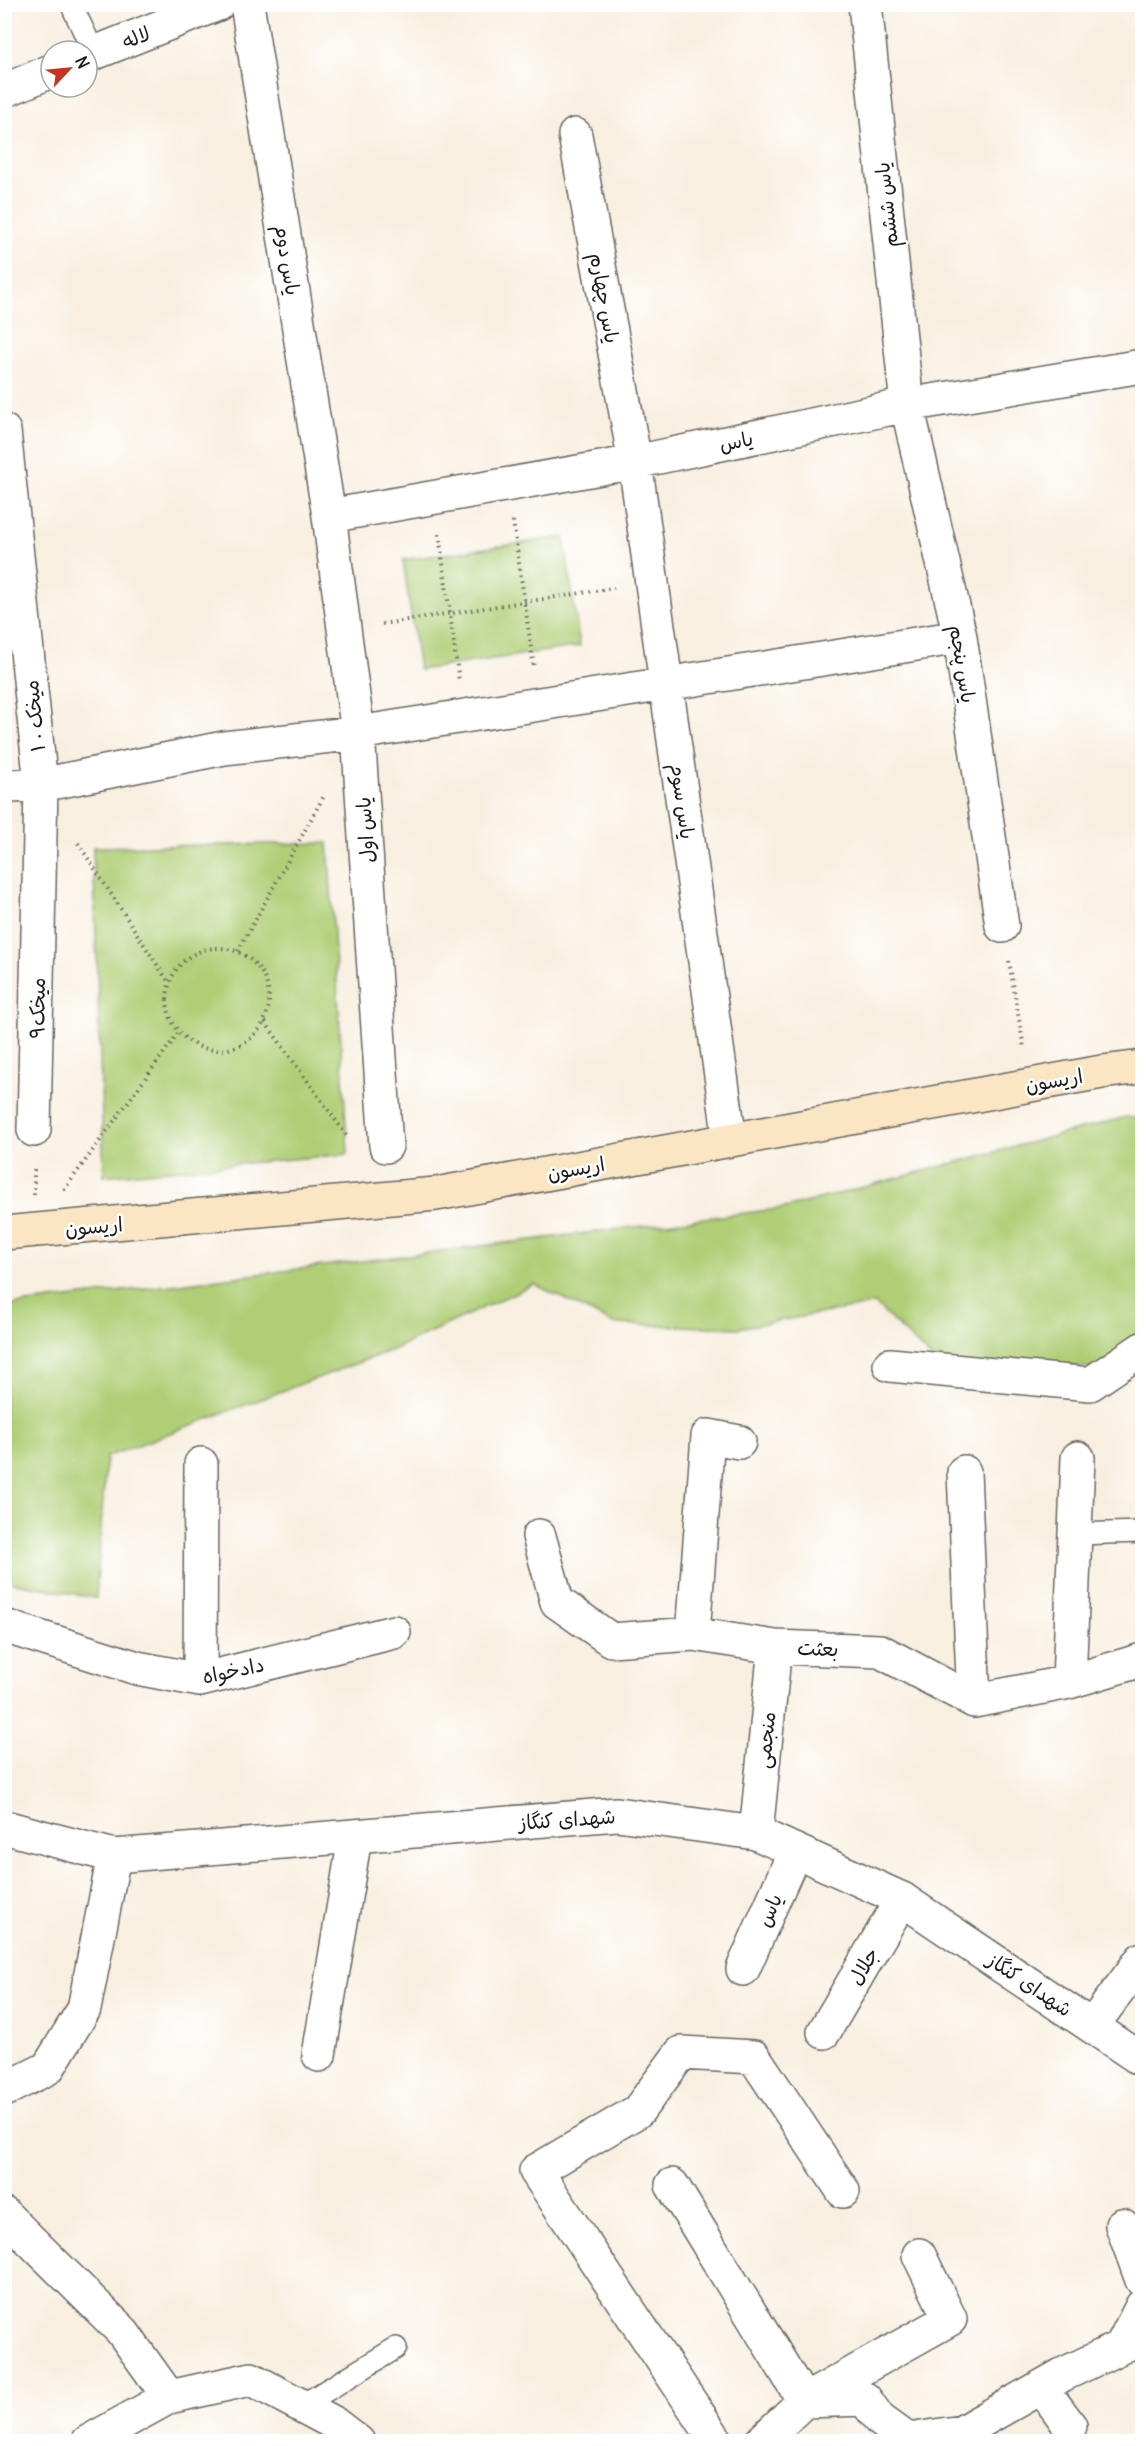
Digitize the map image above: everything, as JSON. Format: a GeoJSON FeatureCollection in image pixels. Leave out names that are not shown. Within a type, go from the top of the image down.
{"type":"FeatureCollection","features":[{"type":"Feature","properties":{"kind":"main road","name":"اریسون"},"geometry":{"type":"LineString","coordinates":[[19,1232],[436,1194],[1031,1084],[1143,1067]]}},
{"type":"Feature","properties":{"kind":"street","name":"لاله"},"geometry":{"type":"LineString","coordinates":[[99,52],[218,4]]}},
{"type":"Feature","properties":{"kind":"street","name":"یاس دوم"},"geometry":{"type":"LineString","coordinates":[[247,4],[328,516]]}},
{"type":"Feature","properties":{"kind":"street","name":"یاس ششم"},"geometry":{"type":"LineString","coordinates":[[865,4],[908,405]]}},
{"type":"Feature","properties":{"kind":"street"},"geometry":{"type":"LineString","coordinates":[[4,91],[39,76]]}},
{"type":"Feature","properties":{"kind":"street","name":"یاس چهارم"},"geometry":{"type":"LineString","coordinates":[[575,135],[635,462]]}},
{"type":"Feature","properties":{"kind":"street","name":"یاس"},"geometry":{"type":"LineString","coordinates":[[328,516],[635,462],[908,405],[1143,366]]}},
{"type":"Feature","properties":{"kind":"street","name":"یاس پنجم"},"geometry":{"type":"LineString","coordinates":[[908,405],[960,637],[1002,926]]}},
{"type":"Feature","properties":{"kind":"street","name":"میخک ۰ ۱"},"geometry":{"type":"LineString","coordinates":[[4,431],[41,785]]}},
{"type":"Feature","properties":{"kind":"street","name":"یاس سوم"},"geometry":{"type":"LineString","coordinates":[[635,462],[654,582],[730,1140]]}},
{"type":"Feature","properties":{"kind":"street","name":"یاس اول"},"geometry":{"type":"LineString","coordinates":[[328,516],[358,733],[386,1146]]}},
{"type":"Feature","properties":{"kind":"street"},"geometry":{"type":"LineString","coordinates":[[4,786],[41,785],[224,748],[358,733],[960,637]]}},
{"type":"Feature","properties":{"kind":"street","name":"میخک۹"},"geometry":{"type":"LineString","coordinates":[[34,1130],[41,785]]}},
{"type":"Feature","properties":{"kind":"street"},"geometry":{"type":"LineString","coordinates":[[890,1365],[1090,1384],[1143,1349]]}},
{"type":"Feature","properties":{"kind":"street"},"geometry":{"type":"LineString","coordinates":[[693,1634],[708,1436],[739,1442]]}},
{"type":"Feature","properties":{"kind":"street"},"geometry":{"type":"LineString","coordinates":[[1069,1682],[1078,1458]]}},
{"type":"Feature","properties":{"kind":"street"},"geometry":{"type":"LineString","coordinates":[[200,1680],[201,1464]]}},
{"type":"Feature","properties":{"kind":"street"},"geometry":{"type":"LineString","coordinates":[[964,1472],[974,1701],[1069,1682],[1143,1660]]}},
{"type":"Feature","properties":{"kind":"street","name":"بعثت"},"geometry":{"type":"LineString","coordinates":[[539,1536],[557,1602],[611,1640],[693,1634],[775,1647],[880,1651],[974,1701]]}},
{"type":"Feature","properties":{"kind":"street","name":"دادخواه"},"geometry":{"type":"LineString","coordinates":[[4,1626],[137,1668],[200,1680],[394,1632]]}},
{"type":"Feature","properties":{"kind":"street","name":"منجمی"},"geometry":{"type":"LineString","coordinates":[[756,1833],[775,1647]]}},
{"type":"Feature","properties":{"kind":"street","name":"شهدای کنگاز"},"geometry":{"type":"LineString","coordinates":[[4,1827],[114,1856],[617,1814],[756,1833],[902,1899],[1143,2060]]}},
{"type":"Feature","properties":{"kind":"street"},"geometry":{"type":"LineString","coordinates":[[319,2055],[355,1837]]}},
{"type":"Feature","properties":{"kind":"street","name":"یاس"},"geometry":{"type":"LineString","coordinates":[[743,1969],[795,1851]]}},
{"type":"Feature","properties":{"kind":"street"},"geometry":{"type":"LineString","coordinates":[[4,2090],[48,2068],[84,2008],[114,1856]]}},
{"type":"Feature","properties":{"kind":"street","name":"جلال"},"geometry":{"type":"LineString","coordinates":[[824,2032],[902,1899]]}},
{"type":"Feature","properties":{"kind":"street"},"geometry":{"type":"LineString","coordinates":[[1092,2026],[1143,1959]]}},
{"type":"Feature","properties":{"kind":"street"},"geometry":{"type":"LineString","coordinates":[[717,2442],[536,2171],[638,2111],[681,2054],[754,2057],[843,2191]]}},
{"type":"Feature","properties":{"kind":"street"},"geometry":{"type":"LineString","coordinates":[[672,2185],[804,2401]]}},
{"type":"Feature","properties":{"kind":"street"},"geometry":{"type":"LineString","coordinates":[[6,2219],[121,2330],[169,2397]]}},
{"type":"Feature","properties":{"kind":"street"},"geometry":{"type":"LineString","coordinates":[[1122,2225],[1143,2280]]}},
{"type":"Feature","properties":{"kind":"street"},"geometry":{"type":"LineString","coordinates":[[761,2442],[804,2401],[950,2319],[919,2254]]}},
{"type":"Feature","properties":{"kind":"street"},"geometry":{"type":"LineString","coordinates":[[804,2401],[865,2399],[879,2419],[908,2440],[964,2437],[1041,2387],[1132,2342],[1143,2306]]}},
{"type":"Feature","properties":{"kind":"street"},"geometry":{"type":"LineString","coordinates":[[88,2442],[169,2397],[251,2379],[332,2422],[358,2442]]}},
{"type":"Feature","properties":{"kind":"street"},"geometry":{"type":"LineString","coordinates":[[1041,2387],[1070,2426]]}},
{"type":"Feature","properties":{"kind":"lane"},"geometry":{"type":"LineString","coordinates":[[71,4],[85,39]]}},
{"type":"Feature","properties":{"kind":"lane"},"geometry":{"type":"LineString","coordinates":[[1075,1534],[1143,1533]]}},
{"type":"Feature","properties":{"kind":"lane"},"geometry":{"type":"LineString","coordinates":[[301,2406],[396,2348]]}},
{"type":"Feature","properties":{"kind":"path"},"geometry":{"type":"LineString","coordinates":[[508,484],[539,705]]}},
{"type":"Feature","properties":{"kind":"path"},"geometry":{"type":"LineString","coordinates":[[434,497],[464,717]]}},
{"type":"Feature","properties":{"kind":"path"},"geometry":{"type":"LineString","coordinates":[[344,630],[654,582]]}},
{"type":"Feature","properties":{"kind":"path"},"geometry":{"type":"LineString","coordinates":[[238,951],[330,785]]}},
{"type":"Feature","properties":{"kind":"path"},"geometry":{"type":"LineString","coordinates":[[73,835],[169,984]]}},
{"type":"Feature","properties":{"kind":"path"},"geometry":{"type":"LineString","coordinates":[[1002,926],[1031,1084]]}},
{"type":"Feature","properties":{"kind":"path"},"geometry":{"type":"LineString","coordinates":[[221,947],[238,951],[252,960],[263,973],[270,989],[270,1006],[265,1023],[255,1036],[241,1045],[224,1050],[208,1050],[192,1043],[179,1032],[170,1017],[166,1001],[169,984],[176,969],[189,956],[204,949],[221,947]]}},
{"type":"Feature","properties":{"kind":"path"},"geometry":{"type":"LineString","coordinates":[[265,1023],[351,1143]]}},
{"type":"Feature","properties":{"kind":"path"},"geometry":{"type":"LineString","coordinates":[[19,1232],[179,1032]]}},
{"type":"Feature","properties":{"kind":"path"},"geometry":{"type":"LineString","coordinates":[[19,1232],[34,1130]]}},
{"type":"Feature","properties":{"kind":"green space"},"geometry":{"type":"Polygon","coordinates":[[[564,537],[580,646],[419,670],[403,560],[564,537]]]}},
{"type":"Feature","properties":{"kind":"green space"},"geometry":{"type":"Polygon","coordinates":[[[328,843],[348,1154],[104,1176],[93,847],[328,843]]]}},
{"type":"Feature","properties":{"kind":"green space"},"geometry":{"type":"Polygon","coordinates":[[[1126,1117],[1142,1119],[1142,1372],[1069,1366],[954,1380],[875,1304],[738,1328],[614,1324],[534,1284],[392,1350],[106,1457],[96,1598],[5,1581],[4,1306],[785,1208],[1126,1117]]]}}]}
